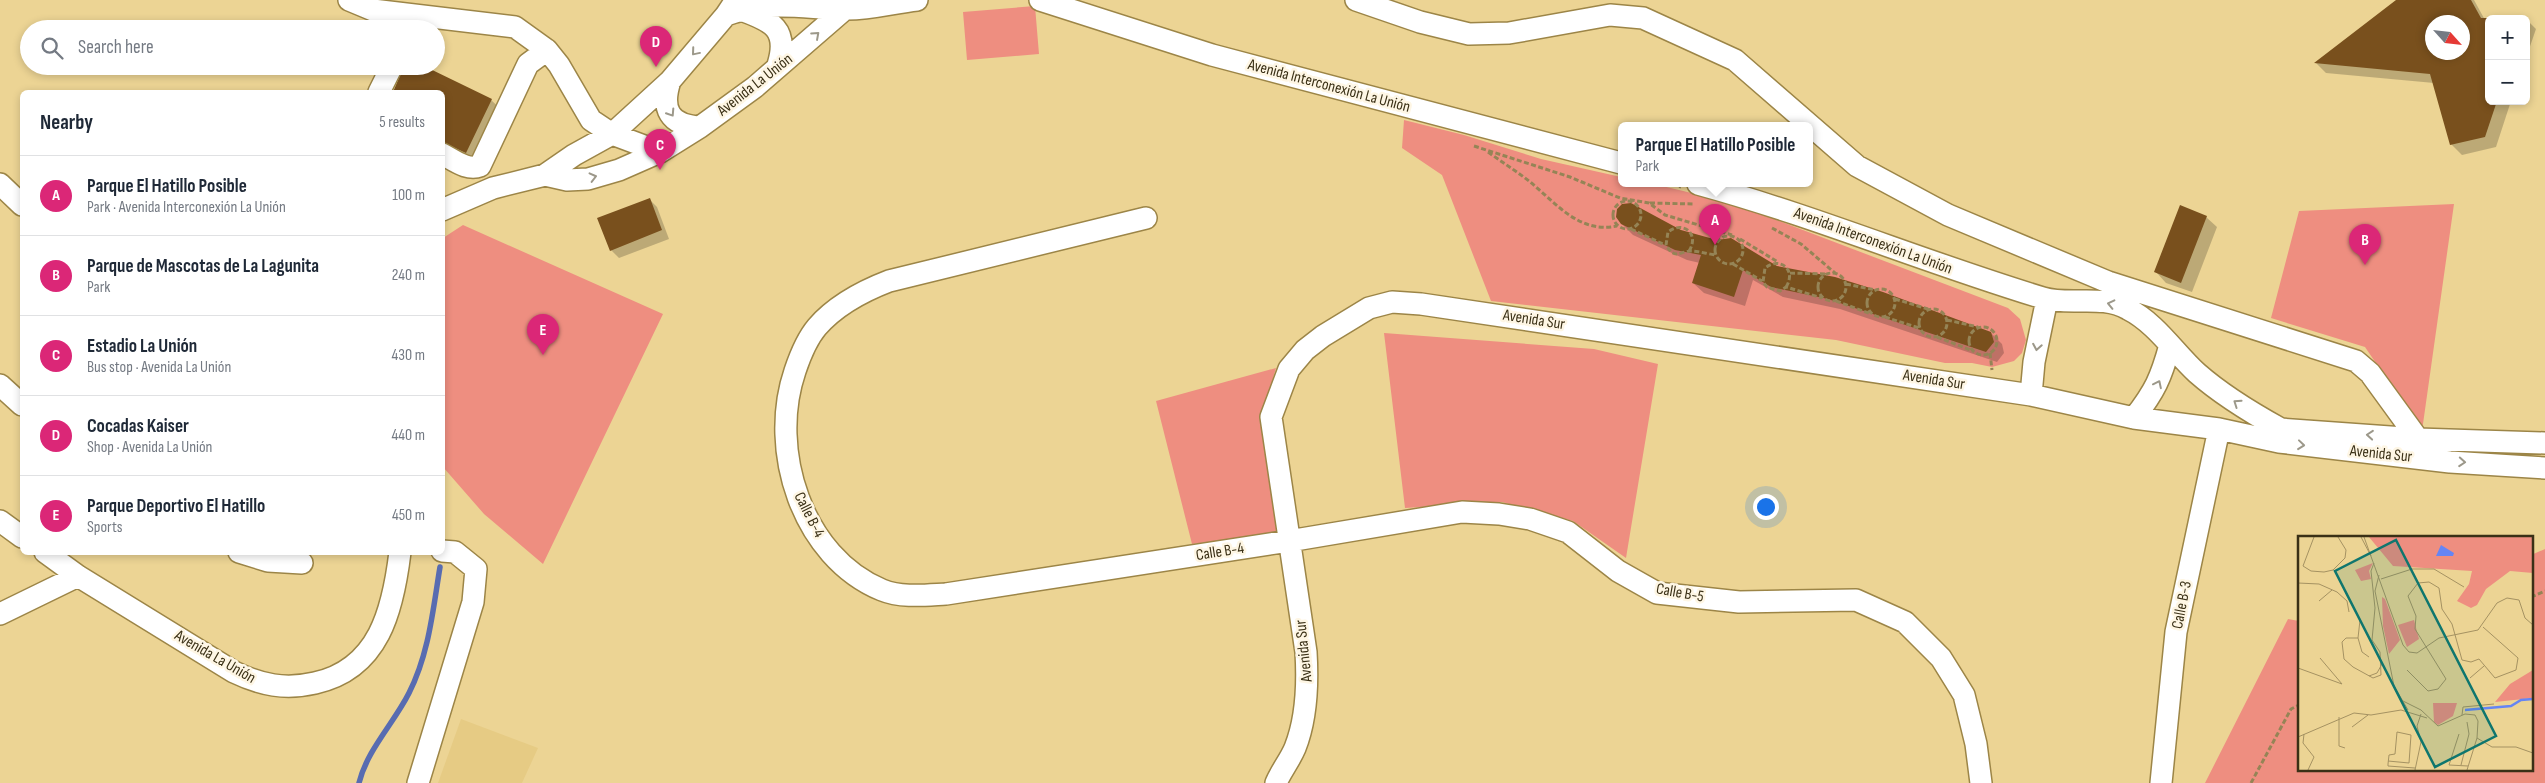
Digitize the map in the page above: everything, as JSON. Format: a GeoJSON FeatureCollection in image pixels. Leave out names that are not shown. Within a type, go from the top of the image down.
{"type":"FeatureCollection","features":[{"type":"Feature","properties":{"kind":"street"},"geometry":{"type":"LineString","coordinates":[[349,0],[374,10],[515,26],[546,50],[559,65],[591,120],[612,134],[660,152]]}},
{"type":"Feature","properties":{"kind":"street"},"geometry":{"type":"LineString","coordinates":[[734,8],[787,2],[845,9],[874,7],[916,0]]}},
{"type":"Feature","properties":{"kind":"street","name":"Avenida Interconexión La Unión"},"geometry":{"type":"LineString","coordinates":[[1040,0],[1212,55],[1618,162]]}},
{"type":"Feature","properties":{"kind":"street"},"geometry":{"type":"LineString","coordinates":[[1357,0],[1420,22],[1469,34],[1509,33],[1610,15],[1643,18],[1735,60],[1806,122]]}},
{"type":"Feature","properties":{"kind":"street"},"geometry":{"type":"LineString","coordinates":[[734,8],[770,22],[778,32],[782,40],[782,50],[778,66]]}},
{"type":"Feature","properties":{"kind":"street","name":"Avenida La Unión"},"geometry":{"type":"LineString","coordinates":[[445,209],[493,188],[545,175],[574,155],[612,134],[670,81],[734,8]]}},
{"type":"Feature","properties":{"kind":"street","name":"Avenida La Unión"},"geometry":{"type":"LineString","coordinates":[[545,175],[567,180],[588,179],[619,170],[660,152],[700,127],[755,86],[845,9]]}},
{"type":"Feature","properties":{"kind":"street"},"geometry":{"type":"LineString","coordinates":[[445,156],[474,168],[480,166],[528,64],[546,50]]}},
{"type":"Feature","properties":{"kind":"street"},"geometry":{"type":"LineString","coordinates":[[380,90],[388,75]]}},
{"type":"Feature","properties":{"kind":"street"},"geometry":{"type":"LineString","coordinates":[[670,81],[666,104],[670,115],[687,126],[700,127]]}},
{"type":"Feature","properties":{"kind":"street"},"geometry":{"type":"LineString","coordinates":[[1813,128],[1857,166],[1948,215],[2108,282],[2356,361],[2370,373],[2418,439]]}},
{"type":"Feature","properties":{"kind":"street"},"geometry":{"type":"LineString","coordinates":[[0,184],[20,203]]}},
{"type":"Feature","properties":{"kind":"street","name":"Avenida Interconexión La Unión"},"geometry":{"type":"LineString","coordinates":[[1698,194],[1769,204],[1974,277],[2047,299]]}},
{"type":"Feature","properties":{"kind":"street","name":"Calle B-4"},"geometry":{"type":"LineString","coordinates":[[1146,218],[890,281],[864,290],[836,310],[817,328],[802,352],[792,381],[785,440],[797,496],[829,552],[851,574],[883,591],[913,595],[946,594],[1289,542]]}},
{"type":"Feature","properties":{"kind":"street"},"geometry":{"type":"LineString","coordinates":[[2031,395],[2034,362],[2047,299]]}},
{"type":"Feature","properties":{"kind":"street","name":"Avenida Sur"},"geometry":{"type":"LineString","coordinates":[[2047,299],[2088,300],[2128,308],[2148,324],[2198,374],[2249,412],[2279,428]]}},
{"type":"Feature","properties":{"kind":"street","name":"Avenida Sur"},"geometry":{"type":"LineString","coordinates":[[1276,783],[1295,748],[1308,684],[1306,652],[1271,417],[1289,369],[1305,350],[1322,336],[1370,308],[1392,302],[1431,305],[2031,395],[2134,418],[2219,429],[2279,442],[2450,462],[2545,468]]}},
{"type":"Feature","properties":{"kind":"street"},"geometry":{"type":"LineString","coordinates":[[2134,418],[2153,394],[2161,378],[2170,345]]}},
{"type":"Feature","properties":{"kind":"street"},"geometry":{"type":"LineString","coordinates":[[0,385],[20,403]]}},
{"type":"Feature","properties":{"kind":"street","name":"Avenida Sur"},"geometry":{"type":"LineString","coordinates":[[2219,429],[2279,428],[2418,439],[2545,443]]}},
{"type":"Feature","properties":{"kind":"street","name":"Calle B-3"},"geometry":{"type":"LineString","coordinates":[[2161,783],[2176,632],[2219,429]]}},
{"type":"Feature","properties":{"kind":"street","name":"Calle B-5"},"geometry":{"type":"LineString","coordinates":[[1289,542],[1462,512],[1498,514],[1530,519],[1568,532],[1618,570],[1658,593],[1739,602],[1856,600],[1905,622],[1941,658],[1964,695],[1976,744],[1981,783]]}},
{"type":"Feature","properties":{"kind":"street"},"geometry":{"type":"LineString","coordinates":[[0,521],[20,536]]}},
{"type":"Feature","properties":{"kind":"street"},"geometry":{"type":"LineString","coordinates":[[418,783],[473,602],[476,569],[455,552],[445,551]]}},
{"type":"Feature","properties":{"kind":"street","name":"Avenida La Unión"},"geometry":{"type":"LineString","coordinates":[[49,555],[78,576],[234,672],[266,685],[294,686],[326,681],[342,675],[368,652],[390,609],[399,555]]}},
{"type":"Feature","properties":{"kind":"street"},"geometry":{"type":"LineString","coordinates":[[248,555],[268,562],[302,563]]}},
{"type":"Feature","properties":{"kind":"street"},"geometry":{"type":"LineString","coordinates":[[0,614],[78,576]]}},
{"type":"Feature","properties":{"kind":"path"},"geometry":{"type":"LineString","coordinates":[[1473,145],[1570,177],[1637,204],[1641,211],[1641,219],[1631,229]]}},
{"type":"Feature","properties":{"kind":"path"},"geometry":{"type":"LineString","coordinates":[[1486,150],[1529,181],[1579,222],[1603,229],[1617,226],[1631,229],[1666,245],[1676,254],[1683,254],[1689,251],[1693,245],[1693,237],[1689,230],[1682,226],[1674,227],[1665,238],[1666,245]]}},
{"type":"Feature","properties":{"kind":"path"},"geometry":{"type":"LineString","coordinates":[[1617,226],[1612,213],[1615,206],[1622,201],[1650,203],[1698,194]]}},
{"type":"Feature","properties":{"kind":"path"},"geometry":{"type":"LineString","coordinates":[[1650,203],[1665,215],[1739,239],[1786,266],[1790,273],[1790,281],[1786,287]]}},
{"type":"Feature","properties":{"kind":"path"},"geometry":{"type":"LineString","coordinates":[[1716,230],[1727,204]]}},
{"type":"Feature","properties":{"kind":"path"},"geometry":{"type":"LineString","coordinates":[[1732,236],[1724,236],[1718,241],[1715,248],[1716,255],[1720,260],[1733,264],[1773,291],[1786,287],[1836,301],[1919,328],[1930,337],[1937,337],[1980,355],[1990,353],[1997,345],[1997,337],[1993,330],[1986,326],[1978,327],[1947,320]]}},
{"type":"Feature","properties":{"kind":"path"},"geometry":{"type":"LineString","coordinates":[[1733,264],[1743,254],[1743,246],[1739,239]]}},
{"type":"Feature","properties":{"kind":"path"},"geometry":{"type":"LineString","coordinates":[[1801,244],[1842,277],[1846,284],[1846,292],[1836,301]]}},
{"type":"Feature","properties":{"kind":"path"},"geometry":{"type":"LineString","coordinates":[[1689,251],[1716,255]]}},
{"type":"Feature","properties":{"kind":"path"},"geometry":{"type":"LineString","coordinates":[[1762,282],[1765,268],[1771,263],[1780,263]]}},
{"type":"Feature","properties":{"kind":"path"},"geometry":{"type":"LineString","coordinates":[[1790,273],[1835,273]]}},
{"type":"Feature","properties":{"kind":"path"},"geometry":{"type":"LineString","coordinates":[[1822,298],[1817,285],[1826,274]]}},
{"type":"Feature","properties":{"kind":"path"},"geometry":{"type":"LineString","coordinates":[[1846,284],[1876,290]]}},
{"type":"Feature","properties":{"kind":"path"},"geometry":{"type":"LineString","coordinates":[[1872,314],[1868,308],[1867,301],[1870,294],[1884,288],[1891,292],[1895,299],[1895,308],[1885,317]]}},
{"type":"Feature","properties":{"kind":"path"},"geometry":{"type":"LineString","coordinates":[[1895,299],[1928,310]]}},
{"type":"Feature","properties":{"kind":"path"},"geometry":{"type":"LineString","coordinates":[[1919,328],[1921,314],[1928,310],[1936,309],[1943,312],[1947,320],[1947,327],[1937,337]]}},
{"type":"Feature","properties":{"kind":"path"},"geometry":{"type":"LineString","coordinates":[[1973,352],[1969,339],[1978,327]]}},
{"type":"Feature","properties":{"kind":"path"},"geometry":{"type":"LineString","coordinates":[[1990,353],[1992,375]]}},
{"type":"Feature","properties":{"kind":"path"},"geometry":{"type":"LineString","coordinates":[[2532,597],[2545,591]]}},
{"type":"Feature","properties":{"kind":"path"},"geometry":{"type":"LineString","coordinates":[[2251,783],[2291,709],[2298,706]]}},
{"type":"Feature","properties":{"kind":"shaded area"},"geometry":{"type":"Polygon","coordinates":[[[1035,6],[1039,54],[967,60],[963,12],[1035,6]]]}},
{"type":"Feature","properties":{"kind":"shaded area"},"geometry":{"type":"Polygon","coordinates":[[[1404,120],[1464,135],[1541,159],[1618,176],[1618,187],[1666,187],[1729,202],[2008,308],[2020,319],[2026,340],[2022,353],[2014,361],[1992,367],[1972,363],[1945,363],[1836,340],[1491,301],[1442,175],[1402,148],[1404,120]]]}},
{"type":"Feature","properties":{"kind":"shaded area"},"geometry":{"type":"Polygon","coordinates":[[[2454,204],[2422,431],[2365,347],[2271,318],[2299,211],[2454,204]]]}},
{"type":"Feature","properties":{"kind":"shaded area"},"geometry":{"type":"Polygon","coordinates":[[[463,225],[663,314],[543,564],[484,514],[445,469],[445,237],[463,225]]]}},
{"type":"Feature","properties":{"kind":"shaded area"},"geometry":{"type":"Polygon","coordinates":[[[1384,333],[1594,349],[1658,364],[1626,558],[1573,521],[1502,502],[1405,508],[1384,333]]]}},
{"type":"Feature","properties":{"kind":"shaded area"},"geometry":{"type":"Polygon","coordinates":[[[1276,368],[1266,417],[1280,534],[1192,544],[1156,401],[1276,368]]]}},
{"type":"Feature","properties":{"kind":"shaded area"},"geometry":{"type":"Polygon","coordinates":[[[2545,549],[2545,783],[2205,783],[2288,619],[2298,621],[2298,770],[2532,770],[2532,555],[2545,549]]]}},
{"type":"Feature","properties":{"kind":"shaded area"},"geometry":{"type":"Polygon","coordinates":[[[461,719],[538,748],[522,783],[438,783],[461,719]]]}},
{"type":"Feature","properties":{"kind":"building"},"geometry":{"type":"Polygon","coordinates":[[[2396,0],[2471,0],[2481,18],[2485,18],[2485,105],[2496,105],[2485,137],[2450,145],[2430,74],[2314,63],[2396,0]]]}},
{"type":"Feature","properties":{"kind":"building"},"geometry":{"type":"Polygon","coordinates":[[[400,75],[443,75],[492,99],[466,153],[445,143],[445,90],[394,90],[400,75]]]}},
{"type":"Feature","properties":{"kind":"building"},"geometry":{"type":"Polygon","coordinates":[[[650,198],[662,230],[610,251],[597,218],[650,198]]]}},
{"type":"Feature","properties":{"kind":"building"},"geometry":{"type":"Polygon","coordinates":[[[1631,203],[1681,230],[1717,240],[1731,238],[1777,266],[1835,277],[1883,292],[1991,332],[1994,342],[1986,352],[1828,299],[1771,287],[1743,270],[1734,297],[1692,283],[1701,255],[1675,250],[1621,224],[1616,217],[1617,209],[1622,204],[1631,203]]]}},
{"type":"Feature","properties":{"kind":"building"},"geometry":{"type":"Polygon","coordinates":[[[2180,205],[2207,216],[2181,283],[2154,272],[2180,205]]]}},
{"type":"Feature","properties":{"kind":"waterway"},"geometry":{"type":"LineString","coordinates":[[359,783],[368,759],[403,704],[416,678],[426,647],[440,567]]}},
{"type":"Feature","properties":{"kind":"place","name":"Cocadas Kaiser"},"geometry":{"type":"Point","coordinates":[656,67]}},
{"type":"Feature","properties":{"kind":"place","name":"Estadio La Unión"},"geometry":{"type":"Point","coordinates":[660,170]}},
{"type":"Feature","properties":{"kind":"place","name":"Parque El Hatillo Posible"},"geometry":{"type":"Point","coordinates":[1715,245]}},
{"type":"Feature","properties":{"kind":"place","name":"Parque de Mascotas de La Lagunita"},"geometry":{"type":"Point","coordinates":[2365,265]}},
{"type":"Feature","properties":{"kind":"place","name":"Parque Deportivo El Hatillo"},"geometry":{"type":"Point","coordinates":[543,355]}}]}
